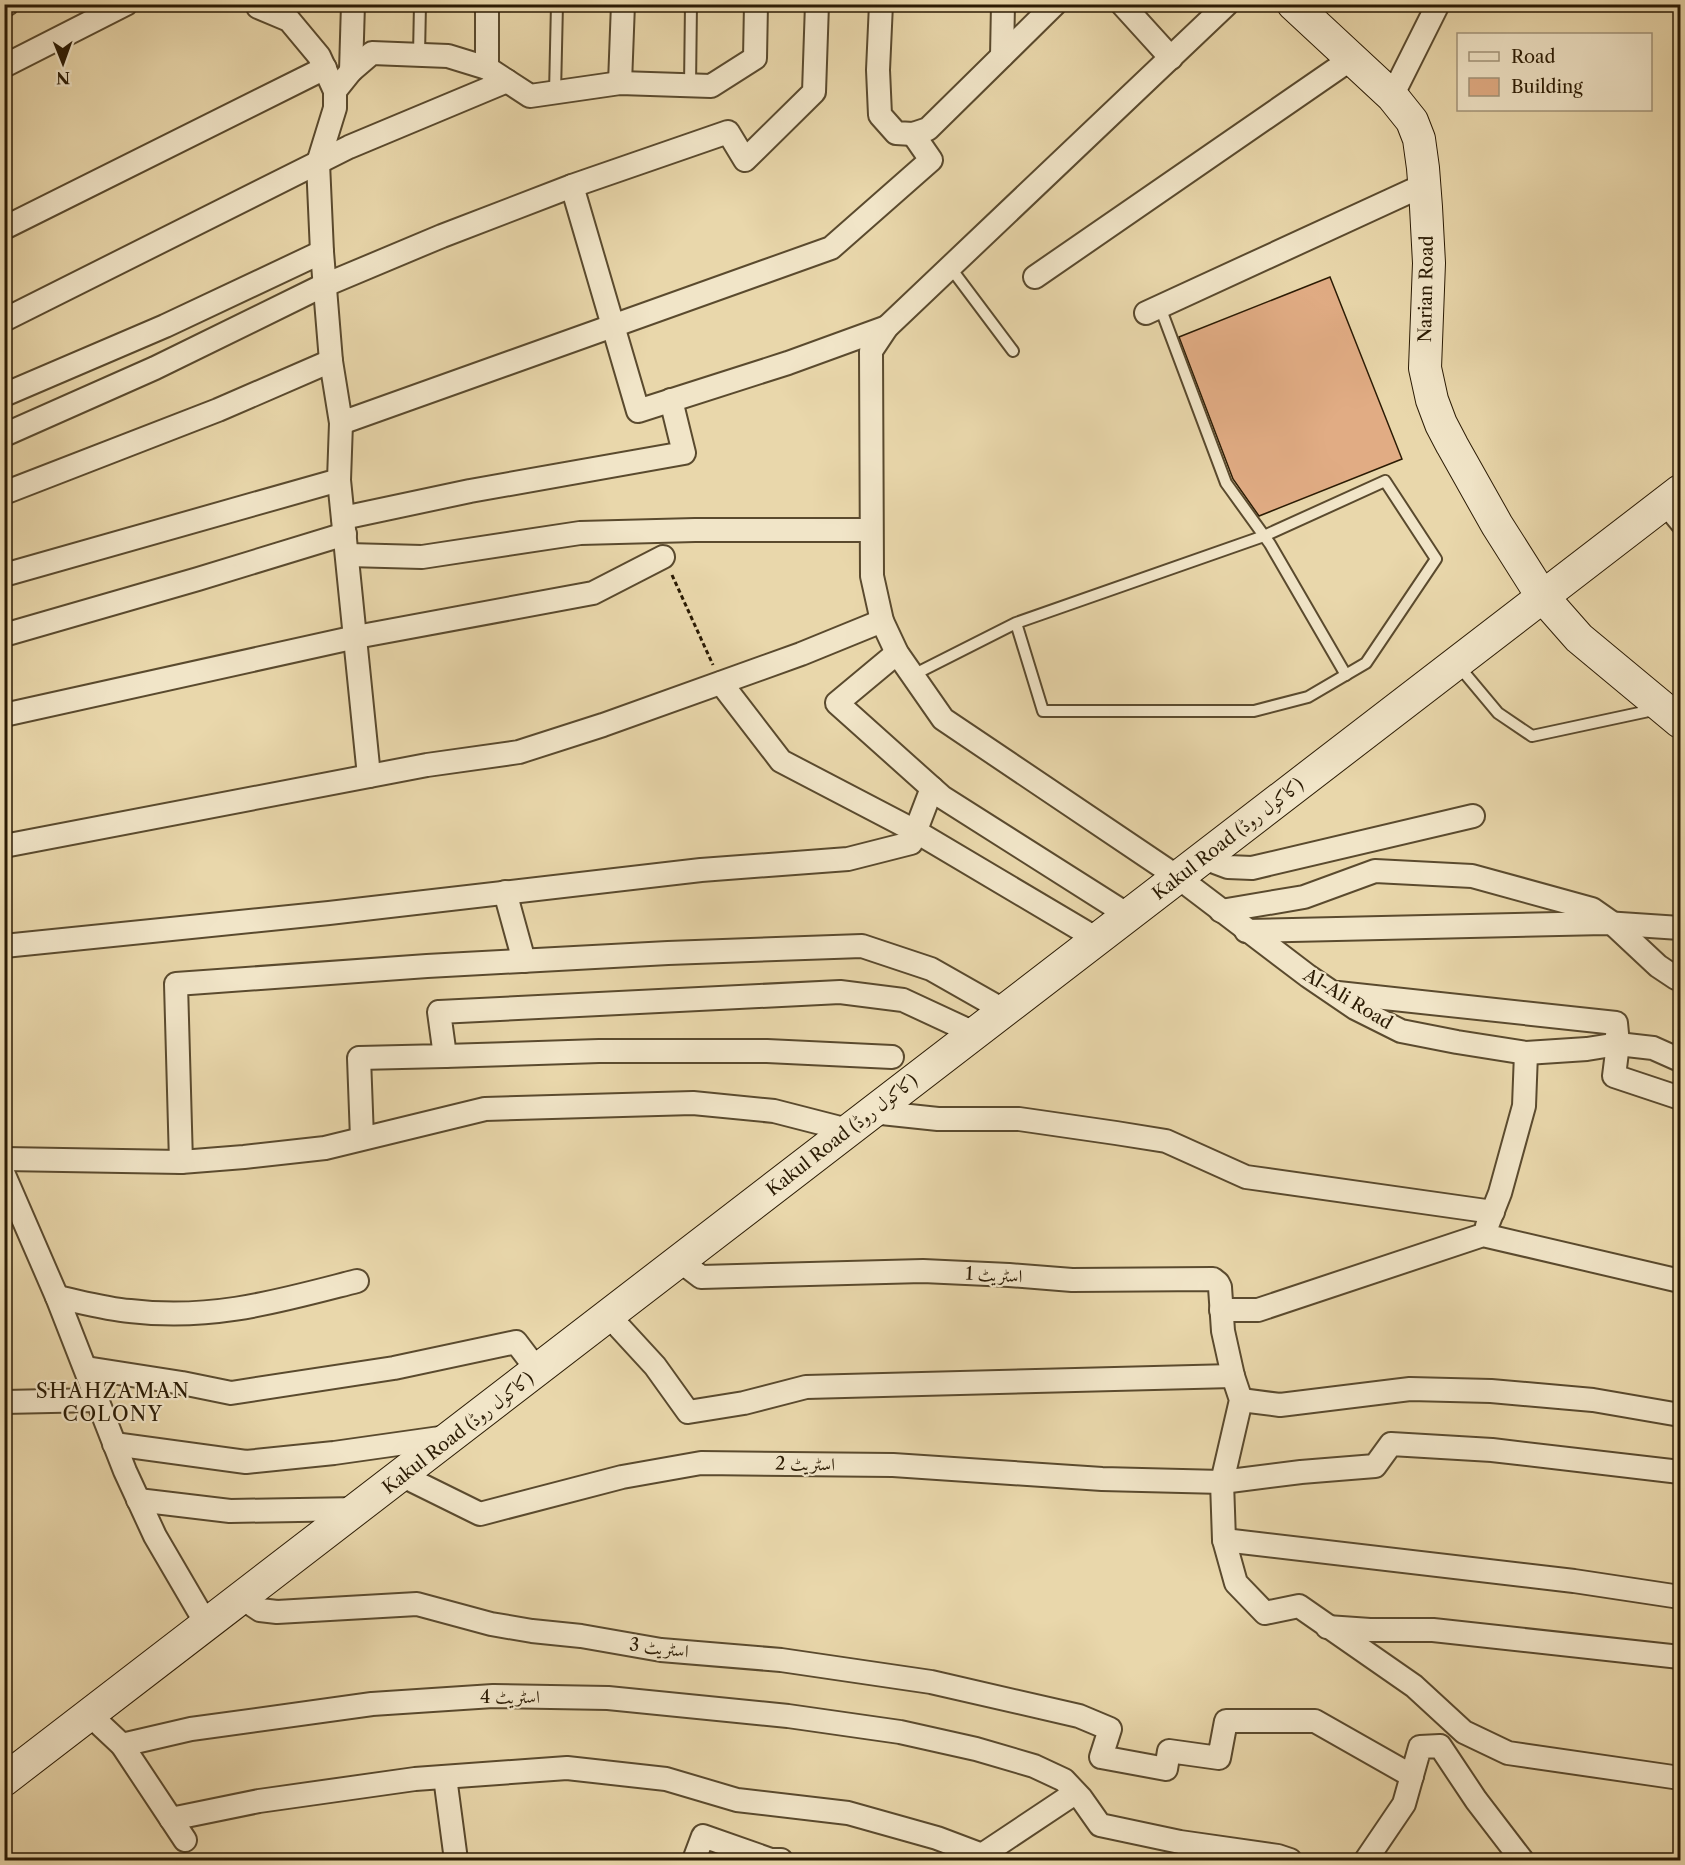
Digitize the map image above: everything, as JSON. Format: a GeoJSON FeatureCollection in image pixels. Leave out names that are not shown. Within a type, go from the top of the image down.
{"type":"FeatureCollection","features":[{"type":"Feature","properties":{"kind":"main road","name":"Narian Road"},"geometry":{"type":"LineString","coordinates":[[1293,4],[1392,96],[1412,121],[1419,140],[1429,263],[1425,368],[1432,400],[1447,435],[1497,525],[1542,596],[1579,638],[1672,715]]}},
{"type":"Feature","properties":{"kind":"main road","name":"Kakul Road (کاکول روڈ)"},"geometry":{"type":"LineString","coordinates":[[4,1780],[403,1476],[860,1121],[1670,499]]}},
{"type":"Feature","properties":{"kind":"street"},"geometry":{"type":"LineString","coordinates":[[4,66],[126,4]]}},
{"type":"Feature","properties":{"kind":"street"},"geometry":{"type":"LineString","coordinates":[[257,4],[258,7],[289,20],[319,56],[335,91],[335,108],[318,163],[322,252],[331,361],[341,423],[339,480],[369,776]]}},
{"type":"Feature","properties":{"kind":"street"},"geometry":{"type":"LineString","coordinates":[[351,71],[353,4]]}},
{"type":"Feature","properties":{"kind":"street"},"geometry":{"type":"LineString","coordinates":[[487,4],[487,68]]}},
{"type":"Feature","properties":{"kind":"street"},"geometry":{"type":"LineString","coordinates":[[620,83],[623,4]]}},
{"type":"Feature","properties":{"kind":"street"},"geometry":{"type":"LineString","coordinates":[[335,91],[351,71],[372,52],[448,56],[487,68],[530,96],[620,83],[711,86],[754,58],[756,4]]}},
{"type":"Feature","properties":{"kind":"street"},"geometry":{"type":"LineString","coordinates":[[4,435],[155,368],[325,286],[442,236],[572,186],[728,132],[745,160],[814,92],[817,4]]}},
{"type":"Feature","properties":{"kind":"street"},"geometry":{"type":"LineString","coordinates":[[881,4],[878,70],[880,115],[896,133],[913,134],[928,129],[1055,4]]}},
{"type":"Feature","properties":{"kind":"street"},"geometry":{"type":"LineString","coordinates":[[1002,56],[1003,4]]}},
{"type":"Feature","properties":{"kind":"street"},"geometry":{"type":"LineString","coordinates":[[1122,4],[1171,58]]}},
{"type":"Feature","properties":{"kind":"street"},"geometry":{"type":"LineString","coordinates":[[572,186],[638,411],[788,363],[887,327],[1227,4]]}},
{"type":"Feature","properties":{"kind":"street"},"geometry":{"type":"LineString","coordinates":[[1392,96],[1438,4]]}},
{"type":"Feature","properties":{"kind":"street"},"geometry":{"type":"LineString","coordinates":[[1035,277],[1352,58]]}},
{"type":"Feature","properties":{"kind":"street"},"geometry":{"type":"LineString","coordinates":[[4,228],[325,68]]}},
{"type":"Feature","properties":{"kind":"street"},"geometry":{"type":"LineString","coordinates":[[4,321],[349,147],[507,81]]}},
{"type":"Feature","properties":{"kind":"street"},"geometry":{"type":"LineString","coordinates":[[341,423],[831,248],[931,159],[913,134]]}},
{"type":"Feature","properties":{"kind":"street"},"geometry":{"type":"LineString","coordinates":[[1153,310],[1424,185]]}},
{"type":"Feature","properties":{"kind":"street"},"geometry":{"type":"LineString","coordinates":[[4,395],[165,326],[322,252]]}},
{"type":"Feature","properties":{"kind":"street","name":"Al-Ali Road"},"geometry":{"type":"LineString","coordinates":[[887,327],[871,351],[872,576],[882,621],[897,653],[943,719],[1179,878],[1332,993],[1355,1008],[1401,1031],[1526,1053],[1587,1049],[1618,1044],[1653,1048],[1680,1060]]}},
{"type":"Feature","properties":{"kind":"street"},"geometry":{"type":"LineString","coordinates":[[4,493],[218,410],[331,361]]}},
{"type":"Feature","properties":{"kind":"street"},"geometry":{"type":"LineString","coordinates":[[4,635],[345,536],[470,491],[684,453],[671,400]]}},
{"type":"Feature","properties":{"kind":"street"},"geometry":{"type":"LineString","coordinates":[[4,575],[339,480]]}},
{"type":"Feature","properties":{"kind":"street"},"geometry":{"type":"LineString","coordinates":[[345,536],[422,557],[580,533],[695,530],[871,530]]}},
{"type":"Feature","properties":{"kind":"street"},"geometry":{"type":"LineString","coordinates":[[4,715],[356,637],[593,593],[663,557]]}},
{"type":"Feature","properties":{"kind":"street"},"geometry":{"type":"LineString","coordinates":[[4,846],[427,765],[519,752],[603,725],[801,654],[882,621]]}},
{"type":"Feature","properties":{"kind":"street"},"geometry":{"type":"LineString","coordinates":[[897,653],[837,703],[942,797],[1128,915]]}},
{"type":"Feature","properties":{"kind":"street"},"geometry":{"type":"LineString","coordinates":[[721,682],[781,760],[915,831],[1097,939]]}},
{"type":"Feature","properties":{"kind":"street"},"geometry":{"type":"LineString","coordinates":[[4,946],[340,912],[701,870],[848,859],[911,843],[932,788]]}},
{"type":"Feature","properties":{"kind":"street"},"geometry":{"type":"LineString","coordinates":[[1204,858],[1228,867],[1252,867],[1473,816]]}},
{"type":"Feature","properties":{"kind":"street"},"geometry":{"type":"LineString","coordinates":[[1221,911],[1304,897],[1375,872],[1472,876],[1592,909],[1612,923],[1658,966],[1676,978],[1680,978]]}},
{"type":"Feature","properties":{"kind":"street"},"geometry":{"type":"LineString","coordinates":[[505,892],[524,961]]}},
{"type":"Feature","properties":{"kind":"street"},"geometry":{"type":"LineString","coordinates":[[1246,930],[1612,923],[1680,928]]}},
{"type":"Feature","properties":{"kind":"street"},"geometry":{"type":"LineString","coordinates":[[181,1162],[177,984],[427,966],[862,946],[931,969],[1005,1011]]}},
{"type":"Feature","properties":{"kind":"street"},"geometry":{"type":"LineString","coordinates":[[445,1056],[439,1012],[840,992],[903,1000],[974,1034]]}},
{"type":"Feature","properties":{"kind":"street"},"geometry":{"type":"LineString","coordinates":[[1332,993],[1616,1023],[1618,1044],[1614,1076],[1680,1098]]}},
{"type":"Feature","properties":{"kind":"street"},"geometry":{"type":"LineString","coordinates":[[362,1138],[359,1058],[599,1051],[767,1051],[892,1057]]}},
{"type":"Feature","properties":{"kind":"street"},"geometry":{"type":"LineString","coordinates":[[1483,1235],[1500,1193],[1524,1106],[1526,1053]]}},
{"type":"Feature","properties":{"kind":"street"},"geometry":{"type":"LineString","coordinates":[[4,1158],[181,1162],[244,1157],[325,1148],[485,1109],[693,1103],[860,1121],[1018,1119],[1166,1141],[1246,1177],[1493,1212]]}},
{"type":"Feature","properties":{"kind":"street"},"geometry":{"type":"LineString","coordinates":[[4,1175],[57,1297],[114,1444],[154,1536],[207,1626]]}},
{"type":"Feature","properties":{"kind":"street"},"geometry":{"type":"LineString","coordinates":[[1221,1310],[1258,1310],[1483,1235],[1680,1281]]}},
{"type":"Feature","properties":{"kind":"street","name":"اسٹریٹ 1"},"geometry":{"type":"LineString","coordinates":[[680,1261],[701,1277],[923,1271],[1072,1280],[1213,1279],[1220,1287],[1223,1332],[1241,1400]]}},
{"type":"Feature","properties":{"kind":"street"},"geometry":{"type":"LineString","coordinates":[[57,1297],[129,1311],[177,1314],[217,1313],[260,1306],[357,1281]]}},
{"type":"Feature","properties":{"kind":"street"},"geometry":{"type":"LineString","coordinates":[[609,1316],[655,1366],[688,1412],[744,1403],[806,1387],[1233,1376]]}},
{"type":"Feature","properties":{"kind":"street"},"geometry":{"type":"LineString","coordinates":[[86,1368],[182,1383],[231,1394],[394,1368],[516,1342],[538,1371]]}},
{"type":"Feature","properties":{"kind":"street"},"geometry":{"type":"LineString","coordinates":[[1680,1415],[1593,1400],[1491,1391],[1410,1389],[1281,1405],[1241,1400],[1222,1482],[1224,1540],[1236,1583],[1265,1612],[1299,1606],[1414,1686],[1464,1732],[1508,1753],[1680,1778]]}},
{"type":"Feature","properties":{"kind":"street"},"geometry":{"type":"LineString","coordinates":[[4,1402],[98,1400]]}},
{"type":"Feature","properties":{"kind":"street"},"geometry":{"type":"LineString","coordinates":[[114,1444],[246,1462],[334,1453],[452,1436]]}},
{"type":"Feature","properties":{"kind":"street","name":"اسٹریٹ 2"},"geometry":{"type":"LineString","coordinates":[[403,1476],[480,1514],[622,1477],[701,1463],[893,1465],[1102,1479],[1222,1482],[1375,1466],[1391,1444],[1492,1450],[1680,1472]]}},
{"type":"Feature","properties":{"kind":"street"},"geometry":{"type":"LineString","coordinates":[[138,1500],[230,1511],[359,1509]]}},
{"type":"Feature","properties":{"kind":"street"},"geometry":{"type":"LineString","coordinates":[[1224,1540],[1574,1581],[1680,1597]]}},
{"type":"Feature","properties":{"kind":"street","name":"اسٹریٹ 3"},"geometry":{"type":"LineString","coordinates":[[242,1598],[260,1610],[277,1612],[417,1604],[490,1624],[532,1631],[581,1636],[661,1650],[782,1660],[931,1682],[1079,1716],[1110,1729],[1101,1757],[1166,1769],[1169,1751],[1219,1758],[1226,1721],[1315,1721],[1412,1776]]}},
{"type":"Feature","properties":{"kind":"street"},"geometry":{"type":"LineString","coordinates":[[1327,1627],[1433,1630],[1680,1657]]}},
{"type":"Feature","properties":{"kind":"street","name":"اسٹریٹ 4"},"geometry":{"type":"LineString","coordinates":[[122,1745],[191,1729],[372,1704],[493,1696],[608,1698],[788,1716],[900,1732],[976,1749],[1034,1766],[1064,1780],[1100,1825],[1180,1842],[1278,1856],[1290,1860]]}},
{"type":"Feature","properties":{"kind":"street"},"geometry":{"type":"LineString","coordinates":[[90,1715],[122,1745],[185,1840]]}},
{"type":"Feature","properties":{"kind":"street"},"geometry":{"type":"LineString","coordinates":[[1366,1860],[1404,1804],[1420,1747],[1440,1746],[1476,1800],[1522,1860]]}},
{"type":"Feature","properties":{"kind":"street"},"geometry":{"type":"LineString","coordinates":[[171,1819],[259,1801],[415,1779],[567,1768],[666,1779],[737,1800],[848,1813],[937,1838],[979,1858],[1075,1793]]}},
{"type":"Feature","properties":{"kind":"street"},"geometry":{"type":"LineString","coordinates":[[445,1777],[456,1860]]}},
{"type":"Feature","properties":{"kind":"street"},"geometry":{"type":"LineString","coordinates":[[694,1860],[703,1836],[771,1860],[781,1860]]}},
{"type":"Feature","properties":{"kind":"lane"},"geometry":{"type":"LineString","coordinates":[[419,55],[420,4]]}},
{"type":"Feature","properties":{"kind":"lane"},"geometry":{"type":"LineString","coordinates":[[555,93],[557,4]]}},
{"type":"Feature","properties":{"kind":"lane"},"geometry":{"type":"LineString","coordinates":[[690,86],[691,4]]}},
{"type":"Feature","properties":{"kind":"lane"},"geometry":{"type":"LineString","coordinates":[[950,267],[1013,351]]}},
{"type":"Feature","properties":{"kind":"lane"},"geometry":{"type":"LineString","coordinates":[[1153,310],[1227,483],[1264,536],[1346,675]]}},
{"type":"Feature","properties":{"kind":"lane"},"geometry":{"type":"LineString","coordinates":[[913,675],[1016,623],[1264,536],[1385,481],[1437,559],[1366,663],[1308,697],[1254,711],[1043,711],[1016,623]]}},
{"type":"Feature","properties":{"kind":"lane"},"geometry":{"type":"LineString","coordinates":[[1670,499],[1680,530]]}},
{"type":"Feature","properties":{"kind":"lane"},"geometry":{"type":"LineString","coordinates":[[1456,663],[1498,713],[1532,736],[1672,715]]}},
{"type":"Feature","properties":{"kind":"path"},"geometry":{"type":"LineString","coordinates":[[663,557],[721,682]]}},
{"type":"Feature","properties":{"kind":"building"},"geometry":{"type":"Polygon","coordinates":[[[1330,277],[1402,459],[1259,516],[1233,479],[1179,337],[1330,277]]]}},
{"type":"Feature","properties":{"kind":"district","name":"SHAHZAMAN COLONY"},"geometry":{"type":"Point","coordinates":[113,1402]}}]}
